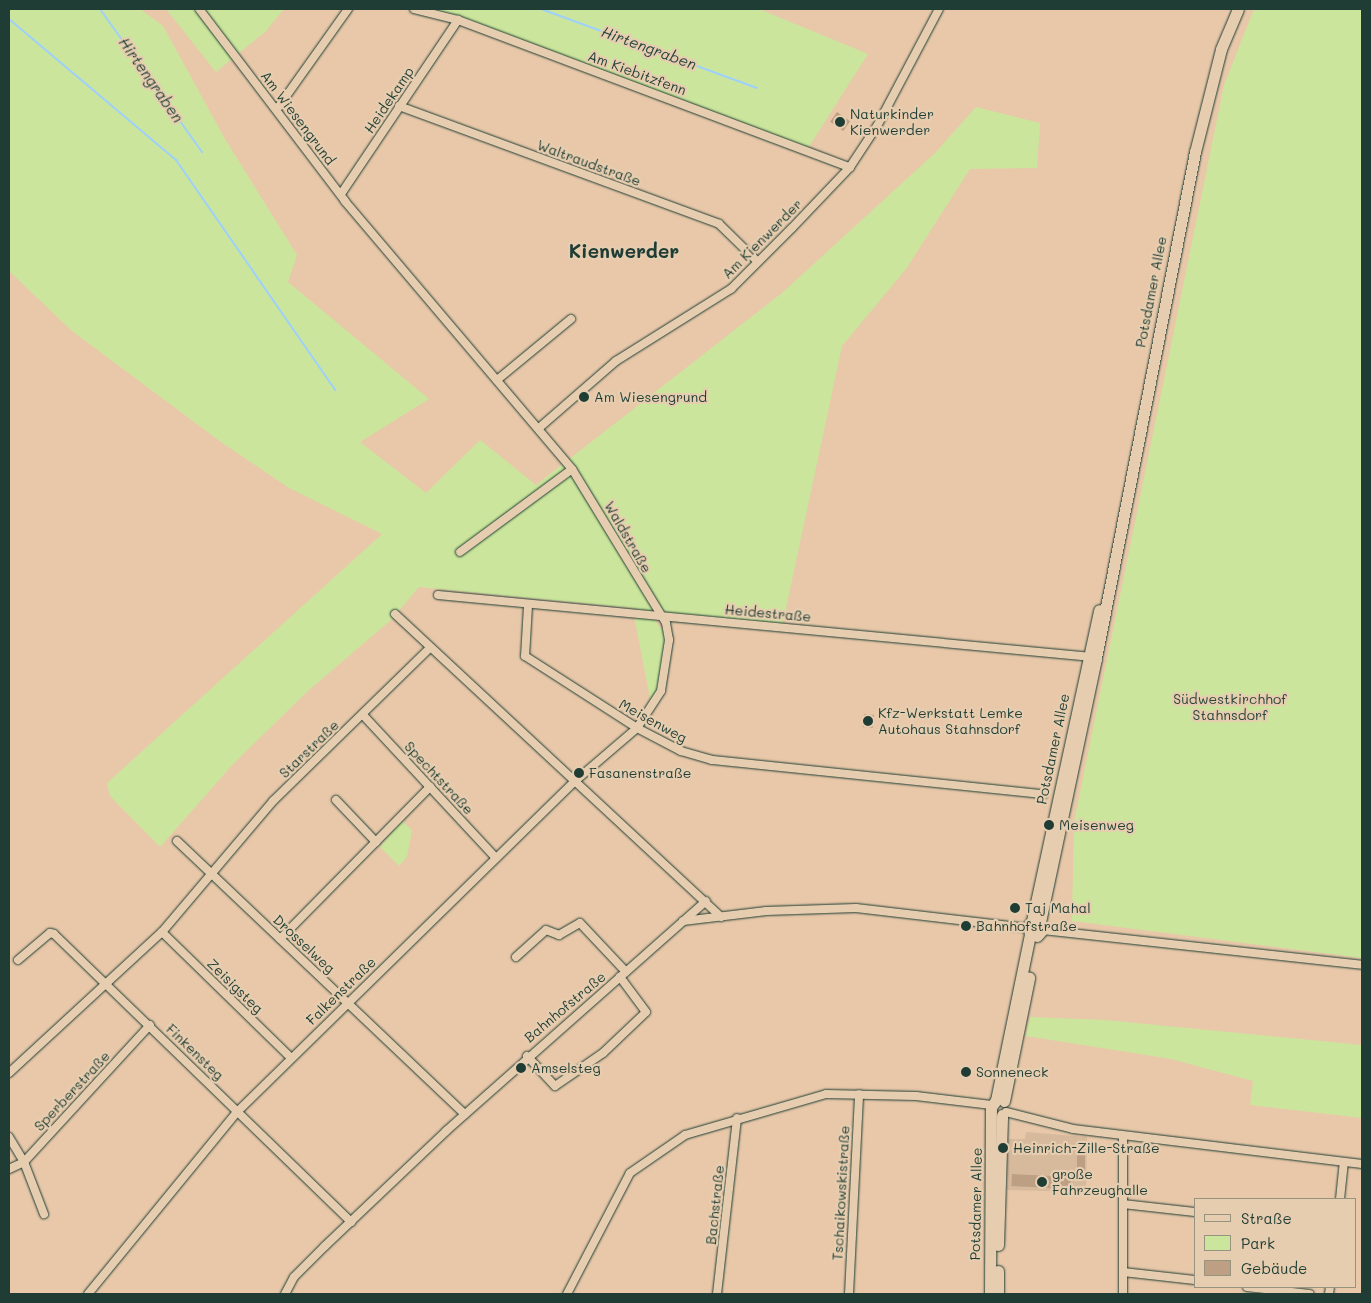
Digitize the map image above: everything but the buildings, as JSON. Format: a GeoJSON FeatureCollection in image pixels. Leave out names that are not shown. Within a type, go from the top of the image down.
{"type":"FeatureCollection","features":[{"type":"Feature","properties":{"kind":"street","name":"Am Wiesengrund"},"geometry":{"type":"LineString","coordinates":[[199,9],[340,194],[539,428],[572,470]]}},
{"type":"Feature","properties":{"kind":"street"},"geometry":{"type":"LineString","coordinates":[[277,109],[348,9]]}},
{"type":"Feature","properties":{"kind":"street","name":"Am Kiebitzfenn"},"geometry":{"type":"LineString","coordinates":[[414,9],[458,20],[850,166]]}},
{"type":"Feature","properties":{"kind":"street"},"geometry":{"type":"LineString","coordinates":[[929,9],[938,11]]}},
{"type":"Feature","properties":{"kind":"street","name":"Potsdamer Allee"},"geometry":{"type":"LineString","coordinates":[[990,1294],[999,1108],[1108,585],[1197,142],[1221,49],[1238,9]]}},
{"type":"Feature","properties":{"kind":"street","name":"Am Kienwerder"},"geometry":{"type":"LineString","coordinates":[[539,428],[616,361],[731,289],[850,166],[896,95],[938,11]]}},
{"type":"Feature","properties":{"kind":"street","name":"Heidekamp"},"geometry":{"type":"LineString","coordinates":[[340,194],[458,20]]}},
{"type":"Feature","properties":{"kind":"street","name":"Waltraudstraße"},"geometry":{"type":"LineString","coordinates":[[399,106],[719,224],[758,262]]}},
{"type":"Feature","properties":{"kind":"street"},"geometry":{"type":"LineString","coordinates":[[497,380],[571,319]]}},
{"type":"Feature","properties":{"kind":"street"},"geometry":{"type":"LineString","coordinates":[[460,552],[507,520],[572,470]]}},
{"type":"Feature","properties":{"kind":"street","name":"Waldstraße"},"geometry":{"type":"LineString","coordinates":[[572,470],[661,617],[669,640],[664,679],[637,728]]}},
{"type":"Feature","properties":{"kind":"street","name":"Heidestraße"},"geometry":{"type":"LineString","coordinates":[[438,595],[528,606],[1092,657]]}},
{"type":"Feature","properties":{"kind":"street","name":"Meisenweg"},"geometry":{"type":"LineString","coordinates":[[528,606],[526,656],[637,728],[681,751],[712,760],[1043,794]]}},
{"type":"Feature","properties":{"kind":"street"},"geometry":{"type":"LineString","coordinates":[[395,614],[574,782],[721,916]]}},
{"type":"Feature","properties":{"kind":"street","name":"Starstraße"},"geometry":{"type":"LineString","coordinates":[[9,1073],[108,985],[162,932],[213,875],[273,801],[430,648]]}},
{"type":"Feature","properties":{"kind":"street","name":"Spechtstraße"},"geometry":{"type":"LineString","coordinates":[[363,715],[496,858]]}},
{"type":"Feature","properties":{"kind":"street","name":"Falkenstraße"},"geometry":{"type":"LineString","coordinates":[[88,1294],[238,1111],[347,1002],[574,782],[637,728]]}},
{"type":"Feature","properties":{"kind":"street"},"geometry":{"type":"LineString","coordinates":[[280,939],[430,787]]}},
{"type":"Feature","properties":{"kind":"street"},"geometry":{"type":"LineString","coordinates":[[336,800],[376,842]]}},
{"type":"Feature","properties":{"kind":"street"},"geometry":{"type":"LineString","coordinates":[[177,841],[213,875]]}},
{"type":"Feature","properties":{"kind":"street","name":"Drosselweg"},"geometry":{"type":"LineString","coordinates":[[213,875],[465,1114]]}},
{"type":"Feature","properties":{"kind":"street"},"geometry":{"type":"LineString","coordinates":[[683,920],[706,901]]}},
{"type":"Feature","properties":{"kind":"street"},"geometry":{"type":"LineString","coordinates":[[683,920],[856,908],[1362,965]]}},
{"type":"Feature","properties":{"kind":"street","name":"Bahnhofstraße"},"geometry":{"type":"LineString","coordinates":[[284,1294],[294,1277],[465,1114],[683,920]]}},
{"type":"Feature","properties":{"kind":"street"},"geometry":{"type":"LineString","coordinates":[[516,957],[546,930],[559,935],[580,923],[623,975],[645,1008],[645,1017],[603,1053],[554,1086],[528,1056]]}},
{"type":"Feature","properties":{"kind":"street","name":"Zeisigsteg"},"geometry":{"type":"LineString","coordinates":[[162,932],[291,1058]]}},
{"type":"Feature","properties":{"kind":"street","name":"Finkensteg"},"geometry":{"type":"LineString","coordinates":[[18,960],[50,933],[150,1025],[351,1222]]}},
{"type":"Feature","properties":{"kind":"street","name":"Sperberstraße"},"geometry":{"type":"LineString","coordinates":[[9,1169],[24,1162],[150,1025]]}},
{"type":"Feature","properties":{"kind":"street"},"geometry":{"type":"LineString","coordinates":[[567,1294],[630,1173],[685,1135],[737,1118],[826,1094],[916,1096],[999,1108],[1034,1122],[1123,1136],[1362,1164]]}},
{"type":"Feature","properties":{"kind":"street","name":"Tschaikowskistraße"},"geometry":{"type":"LineString","coordinates":[[849,1294],[859,1094]]}},
{"type":"Feature","properties":{"kind":"street","name":"Potsdamer Allee"},"geometry":{"type":"LineString","coordinates":[[998,1294],[999,1108]]}},
{"type":"Feature","properties":{"kind":"street","name":"Bachstraße"},"geometry":{"type":"LineString","coordinates":[[717,1294],[737,1118]]}},
{"type":"Feature","properties":{"kind":"street"},"geometry":{"type":"LineString","coordinates":[[1123,1136],[1123,1294]]}},
{"type":"Feature","properties":{"kind":"street"},"geometry":{"type":"LineString","coordinates":[[9,1137],[24,1162],[44,1214]]}},
{"type":"Feature","properties":{"kind":"street"},"geometry":{"type":"LineString","coordinates":[[1340,1198],[1344,1162]]}},
{"type":"Feature","properties":{"kind":"street"},"geometry":{"type":"LineString","coordinates":[[1123,1204],[1194,1212]]}},
{"type":"Feature","properties":{"kind":"street"},"geometry":{"type":"LineString","coordinates":[[1123,1272],[1194,1280]]}},
{"type":"Feature","properties":{"kind":"street"},"geometry":{"type":"LineString","coordinates":[[1256,1288],[1310,1294]]}},
{"type":"Feature","properties":{"kind":"shaded area"},"geometry":{"type":"Polygon","coordinates":[[[1026,1132],[1087,1137],[1086,1192],[1007,1190],[1008,1139],[1025,1139],[1026,1132]]]}},
{"type":"Feature","properties":{"kind":"green space"},"geometry":{"type":"Polygon","coordinates":[[[9,9],[140,9],[163,26],[225,139],[297,255],[288,282],[429,399],[360,442],[426,493],[480,440],[536,485],[782,293],[935,153],[976,107],[1040,123],[1037,168],[970,169],[906,269],[842,346],[782,627],[661,617],[634,608],[419,587],[391,620],[309,690],[234,763],[160,847],[110,796],[107,783],[382,534],[289,488],[221,442],[72,331],[9,271],[9,9]]]}},
{"type":"Feature","properties":{"kind":"green space"},"geometry":{"type":"Polygon","coordinates":[[[166,9],[284,9],[266,31],[216,72],[166,9]]]}},
{"type":"Feature","properties":{"kind":"green space"},"geometry":{"type":"Polygon","coordinates":[[[423,9],[759,9],[868,54],[808,148],[423,9]]]}},
{"type":"Feature","properties":{"kind":"green space","name":"Südwestkirchhof Stahnsdorf"},"geometry":{"type":"Polygon","coordinates":[[[1254,9],[1362,9],[1362,958],[1072,921],[1074,822],[1224,85],[1254,9]]]}},
{"type":"Feature","properties":{"kind":"green space"},"geometry":{"type":"Polygon","coordinates":[[[634,616],[653,618],[666,635],[663,679],[651,703],[634,616]]]}},
{"type":"Feature","properties":{"kind":"green space"},"geometry":{"type":"Polygon","coordinates":[[[402,821],[412,830],[407,857],[399,866],[380,847],[402,821]]]}},
{"type":"Feature","properties":{"kind":"green space"},"geometry":{"type":"Polygon","coordinates":[[[1030,1017],[1105,1020],[1362,1045],[1362,1118],[1250,1105],[1253,1081],[1171,1059],[1026,1036],[1030,1017]]]}},
{"type":"Feature","properties":{"kind":"waterway","name":"Hirtengraben"},"geometry":{"type":"LineString","coordinates":[[100,9],[202,152]]}},
{"type":"Feature","properties":{"kind":"waterway","name":"Hirtengraben"},"geometry":{"type":"LineString","coordinates":[[541,9],[757,88]]}},
{"type":"Feature","properties":{"kind":"waterway"},"geometry":{"type":"LineString","coordinates":[[9,19],[176,160],[335,390]]}},
{"type":"Feature","properties":{"kind":"place","name":"Naturkinder Kienwerder"},"geometry":{"type":"Point","coordinates":[840,122]}},
{"type":"Feature","properties":{"kind":"place","name":"Am Wiesengrund"},"geometry":{"type":"Point","coordinates":[584,397]}},
{"type":"Feature","properties":{"kind":"place","name":"Kfz-Werkstatt Lemke Autohaus Stahnsdorf"},"geometry":{"type":"Point","coordinates":[868,721]}},
{"type":"Feature","properties":{"kind":"place","name":"Fasanenstraße"},"geometry":{"type":"Point","coordinates":[579,773]}},
{"type":"Feature","properties":{"kind":"place","name":"Meisenweg"},"geometry":{"type":"Point","coordinates":[1049,825]}},
{"type":"Feature","properties":{"kind":"place","name":"Taj Mahal"},"geometry":{"type":"Point","coordinates":[1015,908]}},
{"type":"Feature","properties":{"kind":"place","name":"Bahnhofstraße"},"geometry":{"type":"Point","coordinates":[966,926]}},
{"type":"Feature","properties":{"kind":"place","name":"Amselsteg"},"geometry":{"type":"Point","coordinates":[521,1068]}},
{"type":"Feature","properties":{"kind":"place","name":"Sonneneck"},"geometry":{"type":"Point","coordinates":[966,1072]}},
{"type":"Feature","properties":{"kind":"place","name":"Heinrich-Zille-Straße"},"geometry":{"type":"Point","coordinates":[1003,1148]}},
{"type":"Feature","properties":{"kind":"place","name":"große Fahrzeughalle"},"geometry":{"type":"Point","coordinates":[1042,1182]}},
{"type":"Feature","properties":{"kind":"district","name":"Kienwerder"},"geometry":{"type":"Point","coordinates":[624,251]}}]}
